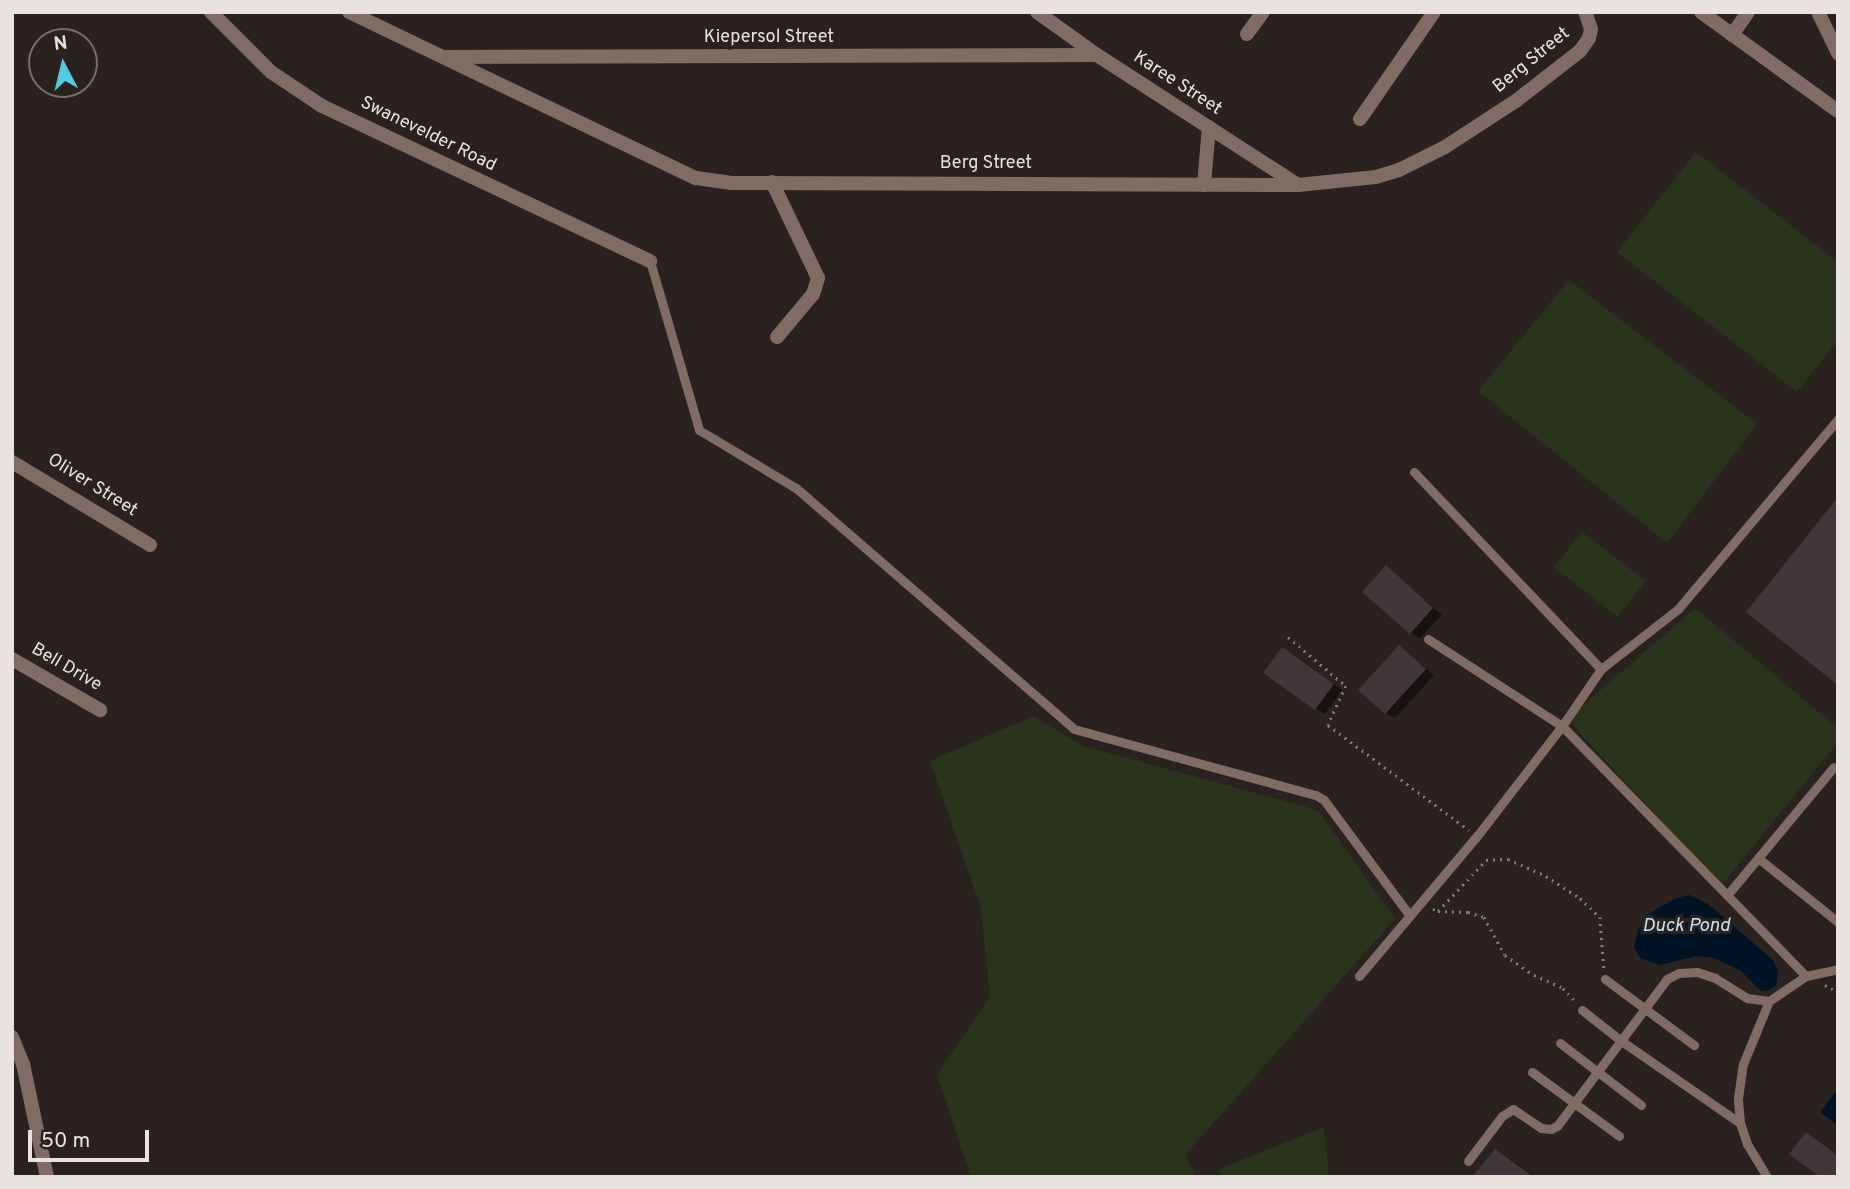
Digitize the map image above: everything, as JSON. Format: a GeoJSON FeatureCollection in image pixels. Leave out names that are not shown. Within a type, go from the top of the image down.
{"type":"FeatureCollection","features":[{"type":"Feature","properties":{"kind":"street","name":"Berg Street"},"geometry":{"type":"LineString","coordinates":[[349,12],[683,174],[732,183],[1204,185],[1298,185],[1376,177],[1399,170],[1445,147],[1517,100],[1580,51],[1589,38],[1591,29],[1585,12]]}},
{"type":"Feature","properties":{"kind":"street","name":"Karee Street"},"geometry":{"type":"LineString","coordinates":[[1037,12],[1097,55],[1298,185]]}},
{"type":"Feature","properties":{"kind":"street"},"geometry":{"type":"LineString","coordinates":[[1247,34],[1263,12]]}},
{"type":"Feature","properties":{"kind":"street"},"geometry":{"type":"LineString","coordinates":[[1360,119],[1434,12]]}},
{"type":"Feature","properties":{"kind":"street"},"geometry":{"type":"LineString","coordinates":[[1702,12],[1838,111]]}},
{"type":"Feature","properties":{"kind":"street"},"geometry":{"type":"LineString","coordinates":[[1732,35],[1748,12]]}},
{"type":"Feature","properties":{"kind":"street"},"geometry":{"type":"LineString","coordinates":[[1818,12],[1838,53]]}},
{"type":"Feature","properties":{"kind":"street","name":"Swanevelder Road"},"geometry":{"type":"LineString","coordinates":[[218,15],[271,72],[321,106],[650,261]]}},
{"type":"Feature","properties":{"kind":"street","name":"Kiepersol Street"},"geometry":{"type":"LineString","coordinates":[[440,57],[1097,55]]}},
{"type":"Feature","properties":{"kind":"street"},"geometry":{"type":"LineString","coordinates":[[1204,185],[1209,127]]}},
{"type":"Feature","properties":{"kind":"street"},"geometry":{"type":"LineString","coordinates":[[772,182],[818,278],[813,294],[777,337]]}},
{"type":"Feature","properties":{"kind":"street","name":"Oliver Street"},"geometry":{"type":"LineString","coordinates":[[12,462],[150,545]]}},
{"type":"Feature","properties":{"kind":"street","name":"Bell Drive"},"geometry":{"type":"LineString","coordinates":[[12,659],[100,710]]}},
{"type":"Feature","properties":{"kind":"street"},"geometry":{"type":"LineString","coordinates":[[12,1037],[23,1064],[47,1177]]}},
{"type":"Feature","properties":{"kind":"lane"},"geometry":{"type":"LineString","coordinates":[[650,261],[699,430],[796,488],[1074,729],[1315,795],[1324,800],[1410,916]]}},
{"type":"Feature","properties":{"kind":"lane"},"geometry":{"type":"LineString","coordinates":[[1359,976],[1477,836],[1562,726],[1601,668],[1678,609],[1838,419]]}},
{"type":"Feature","properties":{"kind":"lane"},"geometry":{"type":"LineString","coordinates":[[1414,471],[1601,668]]}},
{"type":"Feature","properties":{"kind":"lane"},"geometry":{"type":"LineString","coordinates":[[1428,639],[1562,726],[1806,976]]}},
{"type":"Feature","properties":{"kind":"lane"},"geometry":{"type":"LineString","coordinates":[[1728,894],[1835,766]]}},
{"type":"Feature","properties":{"kind":"lane"},"geometry":{"type":"LineString","coordinates":[[1758,858],[1838,922]]}},
{"type":"Feature","properties":{"kind":"lane"},"geometry":{"type":"LineString","coordinates":[[1767,1177],[1751,1154],[1740,1123],[1738,1098],[1742,1064],[1769,1002],[1806,976],[1838,969]]}},
{"type":"Feature","properties":{"kind":"lane"},"geometry":{"type":"LineString","coordinates":[[1468,1161],[1507,1111],[1518,1110],[1541,1128],[1551,1129],[1558,1126],[1644,1008],[1667,979],[1679,972],[1697,972],[1715,978],[1747,998],[1769,1002]]}},
{"type":"Feature","properties":{"kind":"lane"},"geometry":{"type":"LineString","coordinates":[[1605,979],[1693,1045]]}},
{"type":"Feature","properties":{"kind":"lane"},"geometry":{"type":"LineString","coordinates":[[1582,1010],[1620,1040],[1740,1123]]}},
{"type":"Feature","properties":{"kind":"lane"},"geometry":{"type":"LineString","coordinates":[[1560,1043],[1641,1105]]}},
{"type":"Feature","properties":{"kind":"lane"},"geometry":{"type":"LineString","coordinates":[[1532,1072],[1619,1136]]}},
{"type":"Feature","properties":{"kind":"path"},"geometry":{"type":"LineString","coordinates":[[1288,636],[1346,686],[1328,724],[1477,836]]}},
{"type":"Feature","properties":{"kind":"path"},"geometry":{"type":"LineString","coordinates":[[1438,911],[1486,860],[1508,859],[1523,864],[1580,898],[1600,918],[1605,979]]}},
{"type":"Feature","properties":{"kind":"path"},"geometry":{"type":"LineString","coordinates":[[1419,905],[1438,911],[1468,912],[1484,917],[1505,955],[1535,975],[1563,988],[1582,1010]]}},
{"type":"Feature","properties":{"kind":"green space"},"geometry":{"type":"Polygon","coordinates":[[[1696,152],[1838,262],[1838,340],[1797,392],[1617,252],[1696,152]]]}},
{"type":"Feature","properties":{"kind":"green space"},"geometry":{"type":"Polygon","coordinates":[[[1569,280],[1757,424],[1667,543],[1478,391],[1569,280]]]}},
{"type":"Feature","properties":{"kind":"green space"},"geometry":{"type":"Polygon","coordinates":[[[1582,532],[1646,581],[1617,617],[1554,567],[1582,532]]]}},
{"type":"Feature","properties":{"kind":"green space"},"geometry":{"type":"Polygon","coordinates":[[[1695,608],[1838,728],[1838,742],[1721,886],[1567,719],[1695,608]]]}},
{"type":"Feature","properties":{"kind":"green space"},"geometry":{"type":"Polygon","coordinates":[[[1033,716],[1083,746],[1318,810],[1395,919],[1185,1155],[1196,1177],[971,1177],[937,1074],[990,997],[981,908],[930,761],[1033,716]]]}},
{"type":"Feature","properties":{"kind":"green space"},"geometry":{"type":"Polygon","coordinates":[[[1324,1127],[1329,1177],[1222,1177],[1219,1169],[1324,1127]]]}},
{"type":"Feature","properties":{"kind":"water","name":"Duck Pond"},"geometry":{"type":"Polygon","coordinates":[[[1689,895],[1708,904],[1773,960],[1778,971],[1776,986],[1767,991],[1760,990],[1740,970],[1713,958],[1697,956],[1660,965],[1640,958],[1634,947],[1638,931],[1650,913],[1676,898],[1689,895]]]}},
{"type":"Feature","properties":{"kind":"water"},"geometry":{"type":"Polygon","coordinates":[[[1838,1089],[1838,1125],[1820,1112],[1838,1089]]]}},
{"type":"Feature","properties":{"kind":"building"},"geometry":{"type":"Polygon","coordinates":[[[1838,497],[1838,685],[1746,612],[1838,497]]]}},
{"type":"Feature","properties":{"kind":"building"},"geometry":{"type":"Polygon","coordinates":[[[1386,565],[1433,608],[1410,634],[1362,592],[1386,565]]]}},
{"type":"Feature","properties":{"kind":"building"},"geometry":{"type":"Polygon","coordinates":[[[1399,645],[1426,669],[1385,714],[1358,690],[1399,645]]]}},
{"type":"Feature","properties":{"kind":"building"},"geometry":{"type":"Polygon","coordinates":[[[1282,647],[1334,684],[1315,710],[1263,673],[1282,647]]]}},
{"type":"Feature","properties":{"kind":"building"},"geometry":{"type":"Polygon","coordinates":[[[1806,1132],[1838,1156],[1838,1177],[1820,1177],[1789,1154],[1806,1132]]]}},
{"type":"Feature","properties":{"kind":"building"},"geometry":{"type":"Polygon","coordinates":[[[1495,1149],[1534,1177],[1472,1177],[1495,1149]]]}}]}
